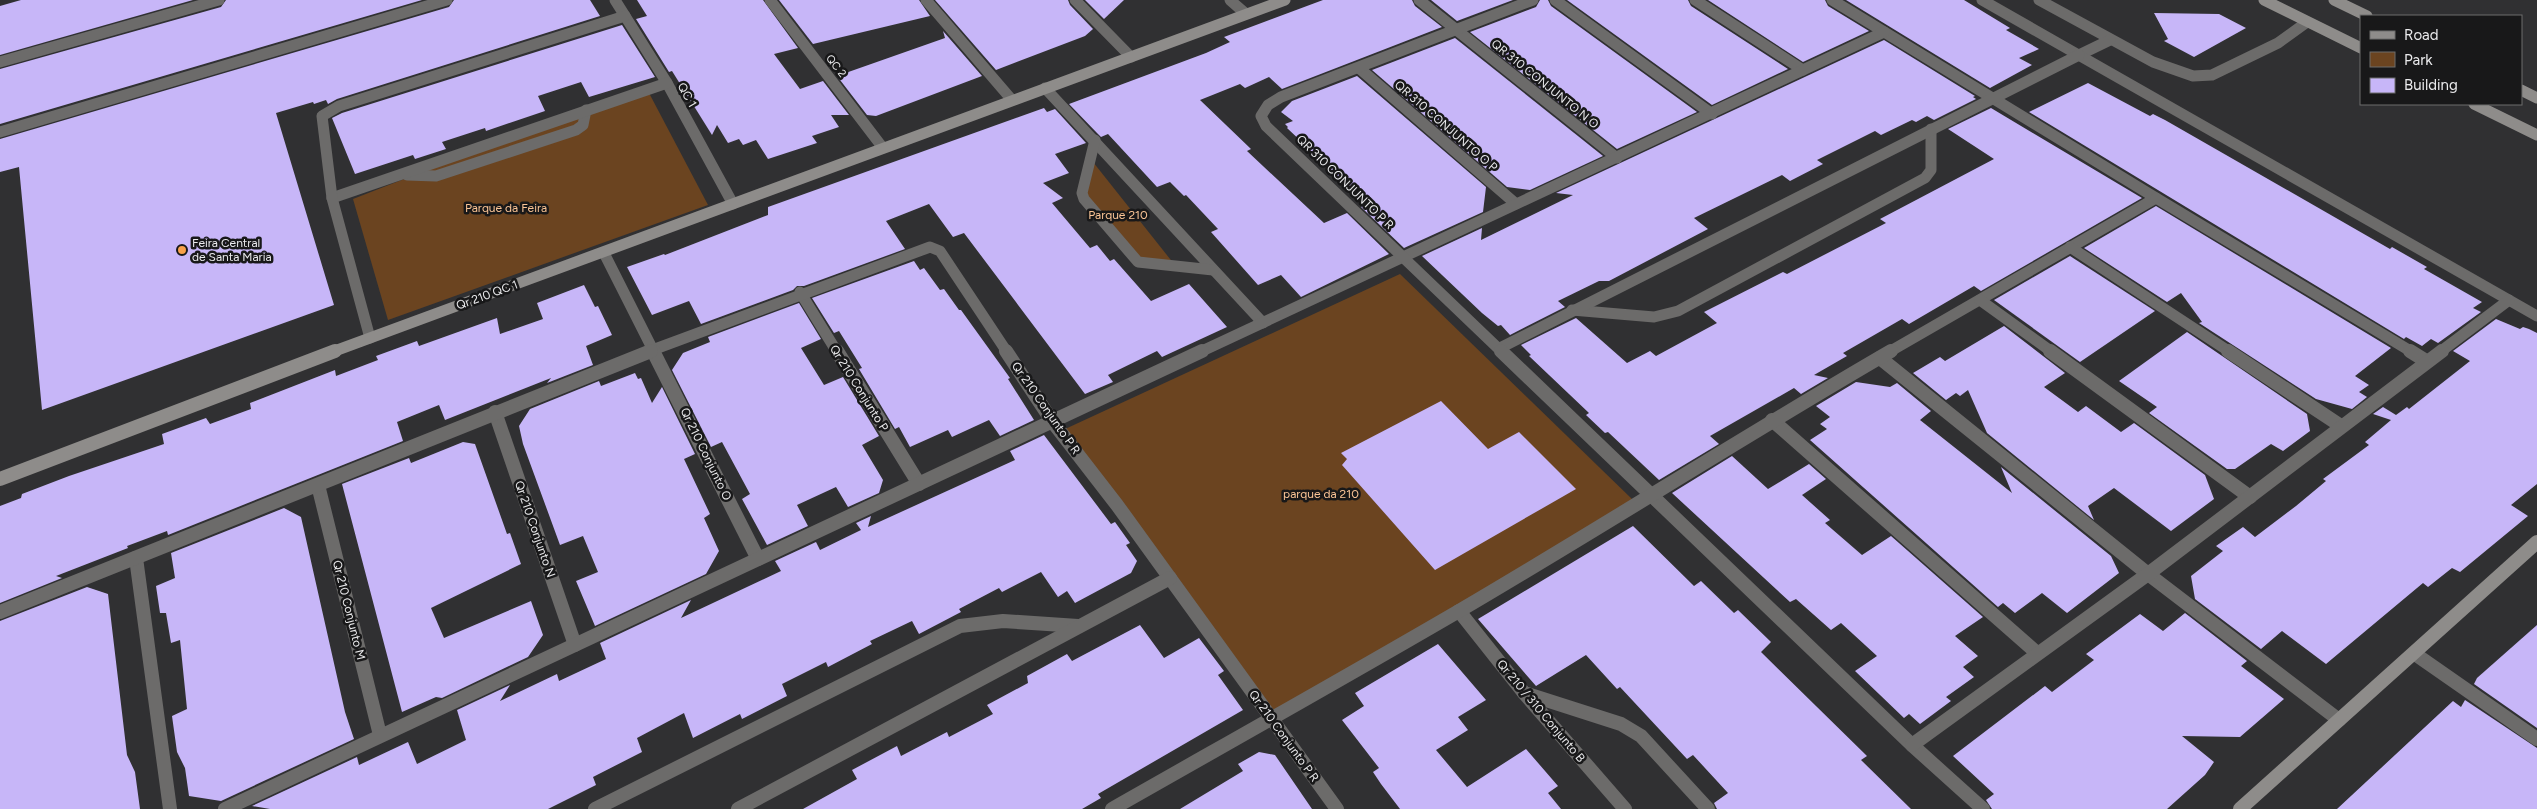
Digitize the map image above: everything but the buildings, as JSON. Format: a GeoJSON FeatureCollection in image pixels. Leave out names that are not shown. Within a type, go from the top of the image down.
{"type":"FeatureCollection","features":[{"type":"Feature","properties":{"kind":"street"},"geometry":{"type":"LineString","coordinates":[[0,62],[219,0]]}},
{"type":"Feature","properties":{"kind":"street"},"geometry":{"type":"LineString","coordinates":[[0,132],[447,0]]}},
{"type":"Feature","properties":{"kind":"street","name":"QC 1"},"geometry":{"type":"LineString","coordinates":[[615,0],[667,83],[733,204]]}},
{"type":"Feature","properties":{"kind":"street","name":"QC 2"},"geometry":{"type":"LineString","coordinates":[[770,0],[883,148]]}},
{"type":"Feature","properties":{"kind":"street"},"geometry":{"type":"LineString","coordinates":[[926,0],[1012,100]]}},
{"type":"Feature","properties":{"kind":"street"},"geometry":{"type":"LineString","coordinates":[[1075,0],[1131,57]]}},
{"type":"Feature","properties":{"kind":"street"},"geometry":{"type":"LineString","coordinates":[[1230,0],[1246,14]]}},
{"type":"Feature","properties":{"kind":"street","name":"Qr 210 QC 1"},"geometry":{"type":"LineString","coordinates":[[0,479],[370,338],[1285,0]]}},
{"type":"Feature","properties":{"kind":"street","name":"QR 310 CONJUNTO N O"},"geometry":{"type":"LineString","coordinates":[[1419,0],[1617,158]]}},
{"type":"Feature","properties":{"kind":"street"},"geometry":{"type":"LineString","coordinates":[[1359,68],[1533,0]]}},
{"type":"Feature","properties":{"kind":"street"},"geometry":{"type":"LineString","coordinates":[[1555,0],[1712,114]]}},
{"type":"Feature","properties":{"kind":"street"},"geometry":{"type":"LineString","coordinates":[[1695,0],[1803,70]]}},
{"type":"Feature","properties":{"kind":"street"},"geometry":{"type":"LineString","coordinates":[[1832,0],[2426,361]]}},
{"type":"Feature","properties":{"kind":"street"},"geometry":{"type":"LineString","coordinates":[[1982,0],[2537,316]]}},
{"type":"Feature","properties":{"kind":"street"},"geometry":{"type":"LineString","coordinates":[[2039,0],[2110,40],[2172,70],[2204,77],[2278,43],[2307,22]]}},
{"type":"Feature","properties":{"kind":"street"},"geometry":{"type":"LineString","coordinates":[[2264,0],[2360,48]]}},
{"type":"Feature","properties":{"kind":"street"},"geometry":{"type":"LineString","coordinates":[[2334,0],[2365,15]]}},
{"type":"Feature","properties":{"kind":"street"},"geometry":{"type":"LineString","coordinates":[[370,338],[332,198],[320,119],[326,112],[625,16]]}},
{"type":"Feature","properties":{"kind":"street"},"geometry":{"type":"LineString","coordinates":[[225,809],[1263,322],[1405,258],[1884,32]]}},
{"type":"Feature","properties":{"kind":"street"},"geometry":{"type":"LineString","coordinates":[[1500,348],[2110,40]]}},
{"type":"Feature","properties":{"kind":"street","name":"QR 310 CONJUNTO P R"},"geometry":{"type":"LineString","coordinates":[[1359,68],[1281,97],[1268,104],[1261,116],[1266,126],[1500,348],[1912,745],[1983,809]]}},
{"type":"Feature","properties":{"kind":"street","name":"QR 310 CONJUNTO O P"},"geometry":{"type":"LineString","coordinates":[[1359,68],[1516,204]]}},
{"type":"Feature","properties":{"kind":"street"},"geometry":{"type":"LineString","coordinates":[[332,198],[667,83]]}},
{"type":"Feature","properties":{"kind":"street"},"geometry":{"type":"LineString","coordinates":[[1045,88],[1263,322]]}},
{"type":"Feature","properties":{"kind":"street"},"geometry":{"type":"LineString","coordinates":[[2522,90],[2537,98]]}},
{"type":"Feature","properties":{"kind":"street"},"geometry":{"type":"LineString","coordinates":[[2476,105],[2537,135]]}},
{"type":"Feature","properties":{"kind":"street"},"geometry":{"type":"LineString","coordinates":[[402,174],[436,176],[576,130],[584,125],[586,110]]}},
{"type":"Feature","properties":{"kind":"street"},"geometry":{"type":"LineString","coordinates":[[1572,310],[1654,317],[1678,311],[1925,178],[1931,170],[1931,129]]}},
{"type":"Feature","properties":{"kind":"street"},"geometry":{"type":"LineString","coordinates":[[1095,140],[1082,193],[1084,199],[1132,258],[1144,265],[1213,270]]}},
{"type":"Feature","properties":{"kind":"street"},"geometry":{"type":"LineString","coordinates":[[1112,809],[1459,611],[1652,496],[1772,420],[2156,198]]}},
{"type":"Feature","properties":{"kind":"street","name":"Qr 210 Conjunto P R"},"geometry":{"type":"LineString","coordinates":[[0,612],[495,412],[800,292],[930,247],[938,249],[1052,421],[1170,578],[1338,809]]}},
{"type":"Feature","properties":{"kind":"street"},"geometry":{"type":"LineString","coordinates":[[2070,247],[2341,426]]}},
{"type":"Feature","properties":{"kind":"street","name":"Qr 210 Conjunto O"},"geometry":{"type":"LineString","coordinates":[[604,253],[758,559]]}},
{"type":"Feature","properties":{"kind":"street","name":"Qr 210 Conjunto P"},"geometry":{"type":"LineString","coordinates":[[800,292],[919,484]]}},
{"type":"Feature","properties":{"kind":"street"},"geometry":{"type":"LineString","coordinates":[[1980,300],[2250,497]]}},
{"type":"Feature","properties":{"kind":"street"},"geometry":{"type":"LineString","coordinates":[[1912,745],[2148,574],[2426,361],[2509,300]]}},
{"type":"Feature","properties":{"kind":"street"},"geometry":{"type":"LineString","coordinates":[[1880,358],[2148,574],[2339,720]]}},
{"type":"Feature","properties":{"kind":"street","name":"Qr 210 Conjunto N"},"geometry":{"type":"LineString","coordinates":[[495,412],[576,645]]}},
{"type":"Feature","properties":{"kind":"street"},"geometry":{"type":"LineString","coordinates":[[1772,420],[2037,653]]}},
{"type":"Feature","properties":{"kind":"street","name":"Qr 210 Conjunto M"},"geometry":{"type":"LineString","coordinates":[[318,485],[380,735]]}},
{"type":"Feature","properties":{"kind":"street"},"geometry":{"type":"LineString","coordinates":[[2240,809],[2415,654],[2537,542]]}},
{"type":"Feature","properties":{"kind":"street"},"geometry":{"type":"LineString","coordinates":[[136,558],[170,809]]}},
{"type":"Feature","properties":{"kind":"street"},"geometry":{"type":"LineString","coordinates":[[738,809],[1170,578]]}},
{"type":"Feature","properties":{"kind":"street","name":"Qr 210 / 310 Conjunto B"},"geometry":{"type":"LineString","coordinates":[[1459,611],[1524,693],[1625,809]]}},
{"type":"Feature","properties":{"kind":"street"},"geometry":{"type":"LineString","coordinates":[[595,809],[960,626],[973,622],[1008,622],[1078,626]]}},
{"type":"Feature","properties":{"kind":"street"},"geometry":{"type":"LineString","coordinates":[[2415,654],[2537,740]]}},
{"type":"Feature","properties":{"kind":"street"},"geometry":{"type":"LineString","coordinates":[[1524,693],[1622,724],[1656,750],[1708,809]]}},
{"type":"Feature","properties":{"kind":"green space","name":"Parque da Feira"},"geometry":{"type":"Polygon","coordinates":[[[649,93],[708,205],[388,320],[353,199],[486,147],[649,93]]]}},
{"type":"Feature","properties":{"kind":"green space","name":"Parque 210"},"geometry":{"type":"Polygon","coordinates":[[[1093,162],[1174,264],[1138,261],[1085,196],[1093,162]]]}},
{"type":"Feature","properties":{"kind":"green space","name":"parque da 210"},"geometry":{"type":"Polygon","coordinates":[[[1400,274],[1634,501],[1271,716],[1063,430],[1400,274]]]}},
{"type":"Feature","properties":{"kind":"place","name":"Feira Central de Santa Maria"},"geometry":{"type":"Point","coordinates":[182,250]}}]}
